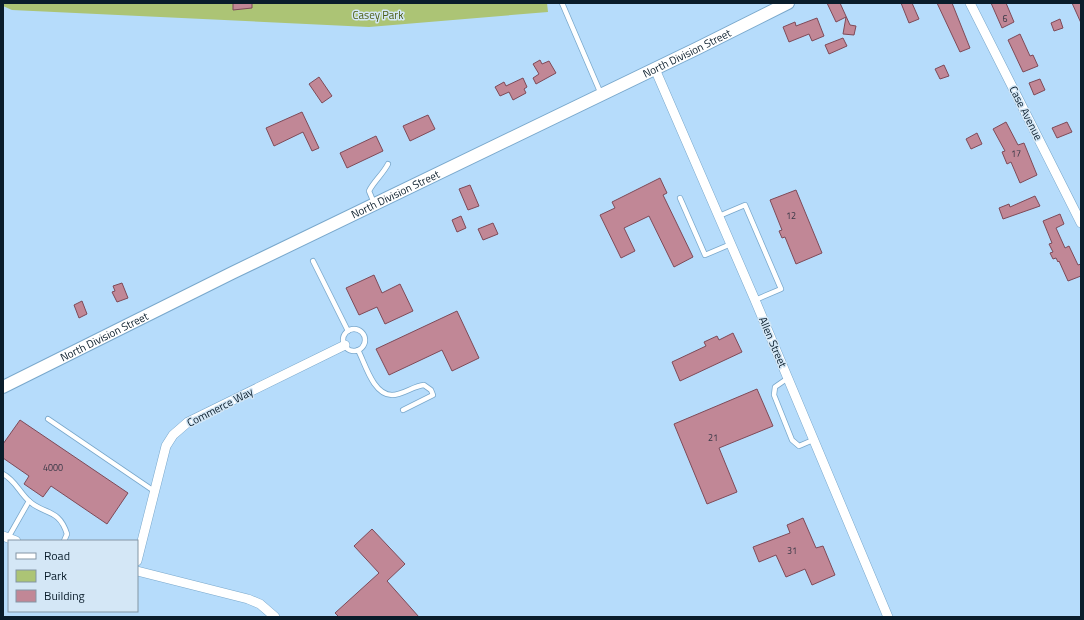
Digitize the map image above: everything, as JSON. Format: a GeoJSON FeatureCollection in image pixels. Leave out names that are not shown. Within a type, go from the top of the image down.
{"type":"FeatureCollection","features":[{"type":"Feature","properties":{"kind":"street","name":"North Division Street"},"geometry":{"type":"LineString","coordinates":[[3,387],[232,273],[654,70],[788,3]]}},
{"type":"Feature","properties":{"kind":"street","name":"Case Avenue"},"geometry":{"type":"LineString","coordinates":[[970,3],[1081,223]]}},
{"type":"Feature","properties":{"kind":"street","name":"Allen Street"},"geometry":{"type":"LineString","coordinates":[[654,70],[755,300],[888,617]]}},
{"type":"Feature","properties":{"kind":"street","name":"Commerce Way"},"geometry":{"type":"LineString","coordinates":[[138,557],[166,446],[173,435],[180,428],[345,345]]}},
{"type":"Feature","properties":{"kind":"street"},"geometry":{"type":"LineString","coordinates":[[138,571],[248,599],[260,604],[275,617]]}},
{"type":"Feature","properties":{"kind":"lane"},"geometry":{"type":"LineString","coordinates":[[562,3],[602,95]]}},
{"type":"Feature","properties":{"kind":"lane"},"geometry":{"type":"LineString","coordinates":[[375,205],[370,191],[373,183],[388,164]]}},
{"type":"Feature","properties":{"kind":"lane"},"geometry":{"type":"LineString","coordinates":[[680,198],[704,255],[731,244]]}},
{"type":"Feature","properties":{"kind":"lane"},"geometry":{"type":"LineString","coordinates":[[719,216],[745,205],[781,289],[755,300]]}},
{"type":"Feature","properties":{"kind":"lane"},"geometry":{"type":"LineString","coordinates":[[313,261],[348,330]]}},
{"type":"Feature","properties":{"kind":"lane"},"geometry":{"type":"LineString","coordinates":[[356,329],[364,335],[365,342],[358,350],[351,350],[345,345],[344,339],[348,330],[356,329]]}},
{"type":"Feature","properties":{"kind":"lane"},"geometry":{"type":"LineString","coordinates":[[358,350],[376,386],[382,392],[391,395],[424,385],[431,390],[433,395],[403,410]]}},
{"type":"Feature","properties":{"kind":"lane"},"geometry":{"type":"LineString","coordinates":[[788,378],[775,387],[774,394],[776,401],[792,440],[799,446],[813,440]]}},
{"type":"Feature","properties":{"kind":"lane"},"geometry":{"type":"LineString","coordinates":[[48,419],[154,491]]}},
{"type":"Feature","properties":{"kind":"lane"},"geometry":{"type":"LineString","coordinates":[[3,474],[10,478],[29,501],[55,514],[65,526],[67,534],[64,540]]}},
{"type":"Feature","properties":{"kind":"lane"},"geometry":{"type":"LineString","coordinates":[[9,538],[29,501]]}},
{"type":"Feature","properties":{"kind":"green space","name":"Casey Park"},"geometry":{"type":"Polygon","coordinates":[[[3,3],[547,3],[548,12],[369,27],[12,10],[3,6],[3,3]]]}},
{"type":"Feature","properties":{"kind":"building"},"geometry":{"type":"Polygon","coordinates":[[[233,3],[252,3],[252,8],[233,10],[233,3]]]}},
{"type":"Feature","properties":{"kind":"building"},"geometry":{"type":"Polygon","coordinates":[[[827,3],[840,3],[850,25],[856,26],[854,35],[843,34],[846,17],[836,22],[827,3]]]}},
{"type":"Feature","properties":{"kind":"building"},"geometry":{"type":"Polygon","coordinates":[[[901,3],[912,3],[919,19],[909,23],[901,3]]]}},
{"type":"Feature","properties":{"kind":"building"},"geometry":{"type":"Polygon","coordinates":[[[937,3],[952,3],[970,48],[960,52],[937,3]]]}},
{"type":"Feature","properties":{"kind":"building"},"geometry":{"type":"Polygon","coordinates":[[[991,3],[1006,3],[1014,22],[1002,28],[991,3]]]}},
{"type":"Feature","properties":{"kind":"building"},"geometry":{"type":"Polygon","coordinates":[[[1072,3],[1081,3],[1081,23],[1072,3]]]}},
{"type":"Feature","properties":{"kind":"building"},"geometry":{"type":"Polygon","coordinates":[[[817,18],[824,36],[812,41],[809,34],[789,42],[783,27],[795,22],[796,26],[817,18]]]}},
{"type":"Feature","properties":{"kind":"building"},"geometry":{"type":"Polygon","coordinates":[[[1060,19],[1063,28],[1054,31],[1051,23],[1060,19]]]}},
{"type":"Feature","properties":{"kind":"building"},"geometry":{"type":"Polygon","coordinates":[[[1020,34],[1030,56],[1033,55],[1038,66],[1023,72],[1008,40],[1020,34]]]}},
{"type":"Feature","properties":{"kind":"building"},"geometry":{"type":"Polygon","coordinates":[[[843,38],[847,46],[829,54],[825,45],[843,38]]]}},
{"type":"Feature","properties":{"kind":"building"},"geometry":{"type":"Polygon","coordinates":[[[540,60],[542,64],[549,61],[556,73],[536,84],[533,78],[539,74],[533,64],[540,60]]]}},
{"type":"Feature","properties":{"kind":"building"},"geometry":{"type":"Polygon","coordinates":[[[944,65],[949,76],[940,79],[935,69],[944,65]]]}},
{"type":"Feature","properties":{"kind":"building"},"geometry":{"type":"Polygon","coordinates":[[[319,77],[332,96],[322,103],[309,84],[319,77]]]}},
{"type":"Feature","properties":{"kind":"building"},"geometry":{"type":"Polygon","coordinates":[[[523,78],[527,87],[524,89],[526,93],[513,100],[509,92],[500,96],[495,87],[504,82],[506,86],[523,78]]]}},
{"type":"Feature","properties":{"kind":"building"},"geometry":{"type":"Polygon","coordinates":[[[1040,79],[1045,90],[1034,95],[1029,83],[1040,79]]]}},
{"type":"Feature","properties":{"kind":"building"},"geometry":{"type":"Polygon","coordinates":[[[302,112],[319,148],[312,151],[303,132],[274,146],[266,128],[302,112]]]}},
{"type":"Feature","properties":{"kind":"building"},"geometry":{"type":"Polygon","coordinates":[[[428,115],[435,129],[410,141],[403,126],[428,115]]]}},
{"type":"Feature","properties":{"kind":"building"},"geometry":{"type":"Polygon","coordinates":[[[1006,122],[1018,145],[1024,143],[1037,175],[1020,183],[1011,162],[1007,164],[1002,152],[1005,151],[993,129],[1006,122]]]}},
{"type":"Feature","properties":{"kind":"building"},"geometry":{"type":"Polygon","coordinates":[[[1067,122],[1072,132],[1057,138],[1052,128],[1067,122]]]}},
{"type":"Feature","properties":{"kind":"building"},"geometry":{"type":"Polygon","coordinates":[[[977,133],[982,144],[971,149],[966,139],[977,133]]]}},
{"type":"Feature","properties":{"kind":"building"},"geometry":{"type":"Polygon","coordinates":[[[376,136],[383,151],[347,168],[340,153],[376,136]]]}},
{"type":"Feature","properties":{"kind":"building"},"geometry":{"type":"Polygon","coordinates":[[[660,178],[667,193],[663,195],[693,257],[674,267],[649,216],[624,228],[635,251],[621,258],[600,215],[615,208],[612,202],[660,178]]]}},
{"type":"Feature","properties":{"kind":"building"},"geometry":{"type":"Polygon","coordinates":[[[470,185],[479,206],[468,210],[459,189],[470,185]]]}},
{"type":"Feature","properties":{"kind":"building"},"geometry":{"type":"Polygon","coordinates":[[[796,190],[822,253],[796,264],[785,237],[782,238],[779,231],[782,230],[770,200],[796,190]]]}},
{"type":"Feature","properties":{"kind":"building"},"geometry":{"type":"Polygon","coordinates":[[[1035,196],[1040,206],[1003,219],[999,208],[1009,204],[1010,207],[1035,196]]]}},
{"type":"Feature","properties":{"kind":"building"},"geometry":{"type":"Polygon","coordinates":[[[1060,214],[1064,224],[1056,228],[1065,248],[1069,246],[1078,265],[1081,264],[1081,276],[1068,281],[1059,261],[1058,262],[1056,258],[1053,259],[1050,253],[1053,252],[1049,244],[1052,243],[1043,221],[1060,214]]]}},
{"type":"Feature","properties":{"kind":"building"},"geometry":{"type":"Polygon","coordinates":[[[461,216],[466,228],[457,232],[452,220],[461,216]]]}},
{"type":"Feature","properties":{"kind":"building"},"geometry":{"type":"Polygon","coordinates":[[[493,223],[498,234],[483,240],[478,229],[493,223]]]}},
{"type":"Feature","properties":{"kind":"building"},"geometry":{"type":"Polygon","coordinates":[[[374,275],[382,293],[400,284],[413,311],[385,324],[377,307],[359,315],[346,288],[374,275]]]}},
{"type":"Feature","properties":{"kind":"building"},"geometry":{"type":"Polygon","coordinates":[[[122,283],[128,298],[117,302],[112,292],[115,291],[113,286],[122,283]]]}},
{"type":"Feature","properties":{"kind":"building"},"geometry":{"type":"Polygon","coordinates":[[[82,301],[87,314],[79,318],[74,305],[82,301]]]}},
{"type":"Feature","properties":{"kind":"building"},"geometry":{"type":"Polygon","coordinates":[[[457,311],[479,358],[452,371],[442,350],[389,375],[376,349],[457,311]]]}},
{"type":"Feature","properties":{"kind":"building"},"geometry":{"type":"Polygon","coordinates":[[[733,333],[742,352],[680,381],[672,362],[706,346],[704,342],[717,336],[719,340],[733,333]]]}},
{"type":"Feature","properties":{"kind":"building"},"geometry":{"type":"Polygon","coordinates":[[[757,389],[773,426],[719,448],[737,492],[707,504],[674,424],[757,389]]]}},
{"type":"Feature","properties":{"kind":"building"},"geometry":{"type":"Polygon","coordinates":[[[20,420],[128,493],[107,524],[51,486],[43,497],[24,484],[29,476],[3,458],[3,444],[20,420]]]}},
{"type":"Feature","properties":{"kind":"building"},"geometry":{"type":"Polygon","coordinates":[[[803,518],[816,548],[823,546],[835,575],[812,585],[805,569],[786,577],[776,555],[759,562],[753,547],[790,533],[787,525],[803,518]]]}},
{"type":"Feature","properties":{"kind":"building"},"geometry":{"type":"Polygon","coordinates":[[[372,529],[405,564],[387,581],[419,617],[339,617],[335,613],[379,573],[354,546],[372,529]]]}}]}
